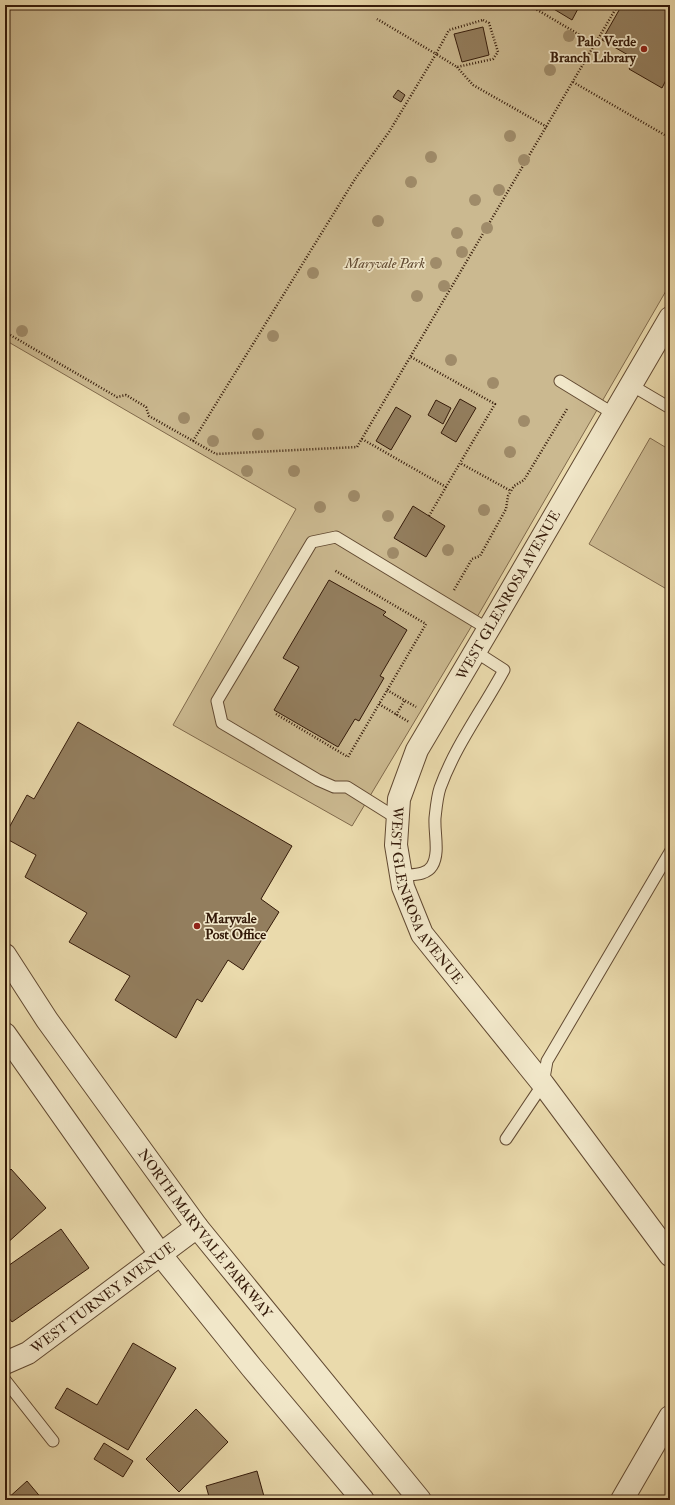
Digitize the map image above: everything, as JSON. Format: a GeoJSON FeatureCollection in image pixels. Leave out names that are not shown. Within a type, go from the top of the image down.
{"type":"FeatureCollection","features":[{"type":"Feature","properties":{"kind":"street","name":"WEST GLENROSA AVENUE"},"geometry":{"type":"LineString","coordinates":[[670,318],[476,652],[417,750],[399,799],[396,845],[403,887],[422,934],[543,1084],[670,1255]]}},
{"type":"Feature","properties":{"kind":"street","name":"NORTH MARYVALE PARKWAY"},"geometry":{"type":"LineString","coordinates":[[5,955],[51,1026],[197,1227],[421,1498]]}},
{"type":"Feature","properties":{"kind":"street"},"geometry":{"type":"LineString","coordinates":[[5,1034],[160,1254],[252,1368],[363,1500]]}},
{"type":"Feature","properties":{"kind":"street","name":"WEST TURNEY AVENUE"},"geometry":{"type":"LineString","coordinates":[[5,1363],[28,1353],[197,1227]]}},
{"type":"Feature","properties":{"kind":"street"},"geometry":{"type":"LineString","coordinates":[[622,1500],[670,1417]]}},
{"type":"Feature","properties":{"kind":"lane"},"geometry":{"type":"LineString","coordinates":[[560,381],[614,414]]}},
{"type":"Feature","properties":{"kind":"lane"},"geometry":{"type":"LineString","coordinates":[[631,385],[670,408]]}},
{"type":"Feature","properties":{"kind":"lane"},"geometry":{"type":"LineString","coordinates":[[398,819],[347,788],[334,787],[318,780],[222,723],[217,701],[312,542],[336,537],[488,629]]}},
{"type":"Feature","properties":{"kind":"lane"},"geometry":{"type":"LineString","coordinates":[[401,876],[428,871],[435,859],[435,818],[440,790],[451,761],[504,670],[476,652]]}},
{"type":"Feature","properties":{"kind":"lane"},"geometry":{"type":"LineString","coordinates":[[506,1138],[543,1084],[547,1061],[670,852]]}},
{"type":"Feature","properties":{"kind":"lane"},"geometry":{"type":"LineString","coordinates":[[5,1380],[53,1441]]}},
{"type":"Feature","properties":{"kind":"path"},"geometry":{"type":"LineString","coordinates":[[529,5],[595,44]]}},
{"type":"Feature","properties":{"kind":"path"},"geometry":{"type":"LineString","coordinates":[[5,332],[117,397],[126,395],[146,407],[149,416],[216,454],[358,446],[412,357],[618,6]]}},
{"type":"Feature","properties":{"kind":"path"},"geometry":{"type":"LineString","coordinates":[[377,19],[458,67],[473,86],[547,127]]}},
{"type":"Feature","properties":{"kind":"path"},"geometry":{"type":"LineString","coordinates":[[193,441],[351,186],[389,132],[449,30],[483,20],[489,24],[498,52],[493,59],[458,67]]}},
{"type":"Feature","properties":{"kind":"path"},"geometry":{"type":"LineString","coordinates":[[573,82],[670,138]]}},
{"type":"Feature","properties":{"kind":"path"},"geometry":{"type":"LineString","coordinates":[[412,357],[495,404],[429,516]]}},
{"type":"Feature","properties":{"kind":"path"},"geometry":{"type":"LineString","coordinates":[[452,596],[472,559],[480,556],[506,509],[508,496],[514,486],[524,480],[567,408]]}},
{"type":"Feature","properties":{"kind":"path"},"geometry":{"type":"LineString","coordinates":[[362,439],[446,487]]}},
{"type":"Feature","properties":{"kind":"path"},"geometry":{"type":"LineString","coordinates":[[460,463],[511,491]]}},
{"type":"Feature","properties":{"kind":"path"},"geometry":{"type":"LineString","coordinates":[[276,714],[348,757],[426,624],[334,570]]}},
{"type":"Feature","properties":{"kind":"path"},"geometry":{"type":"LineString","coordinates":[[387,690],[418,707],[415,712]]}},
{"type":"Feature","properties":{"kind":"path"},"geometry":{"type":"LineString","coordinates":[[396,715],[405,700]]}},
{"type":"Feature","properties":{"kind":"path"},"geometry":{"type":"LineString","coordinates":[[379,704],[409,722],[412,717]]}},
{"type":"Feature","properties":{"kind":"green space","name":"Maryvale Park"},"geometry":{"type":"Polygon","coordinates":[[[5,5],[670,5],[670,284],[480,612],[352,826],[173,725],[296,509],[5,340],[5,5]]]}},
{"type":"Feature","properties":{"kind":"green space"},"geometry":{"type":"Polygon","coordinates":[[[650,438],[670,450],[670,591],[589,544],[650,438]]]}},
{"type":"Feature","properties":{"kind":"building"},"geometry":{"type":"Polygon","coordinates":[[[547,5],[580,5],[572,20],[547,5]]]}},
{"type":"Feature","properties":{"kind":"building","name":"Palo Verde Branch Library"},"geometry":{"type":"Polygon","coordinates":[[[622,5],[670,5],[670,79],[667,78],[662,88],[629,69],[635,59],[602,40],[622,5]]]}},
{"type":"Feature","properties":{"kind":"building"},"geometry":{"type":"Polygon","coordinates":[[[483,27],[489,55],[462,62],[454,34],[483,27]]]}},
{"type":"Feature","properties":{"kind":"building"},"geometry":{"type":"Polygon","coordinates":[[[398,90],[405,95],[401,102],[393,97],[398,90]]]}},
{"type":"Feature","properties":{"kind":"building"},"geometry":{"type":"Polygon","coordinates":[[[460,399],[476,408],[456,442],[441,433],[460,399]]]}},
{"type":"Feature","properties":{"kind":"building"},"geometry":{"type":"Polygon","coordinates":[[[436,400],[451,408],[443,424],[428,415],[436,400]]]}},
{"type":"Feature","properties":{"kind":"building"},"geometry":{"type":"Polygon","coordinates":[[[396,407],[411,416],[391,450],[376,441],[396,407]]]}},
{"type":"Feature","properties":{"kind":"building"},"geometry":{"type":"Polygon","coordinates":[[[413,506],[445,526],[426,557],[394,538],[413,506]]]}},
{"type":"Feature","properties":{"kind":"building"},"geometry":{"type":"Polygon","coordinates":[[[329,580],[386,612],[383,615],[407,630],[380,676],[384,678],[359,721],[355,719],[338,747],[274,710],[299,667],[283,658],[329,580]]]}},
{"type":"Feature","properties":{"kind":"building"},"geometry":{"type":"Polygon","coordinates":[[[78,722],[292,846],[261,899],[279,912],[243,970],[228,960],[202,1002],[197,999],[176,1038],[115,1000],[130,976],[69,942],[87,913],[25,877],[36,855],[5,838],[5,835],[27,795],[34,799],[78,722]]]}},
{"type":"Feature","properties":{"kind":"building"},"geometry":{"type":"Polygon","coordinates":[[[11,1169],[46,1208],[5,1245],[5,1175],[11,1169]]]}},
{"type":"Feature","properties":{"kind":"building"},"geometry":{"type":"Polygon","coordinates":[[[61,1229],[89,1268],[12,1322],[5,1313],[5,1268],[61,1229]]]}},
{"type":"Feature","properties":{"kind":"building"},"geometry":{"type":"Polygon","coordinates":[[[133,1343],[176,1368],[128,1450],[55,1408],[67,1388],[97,1405],[133,1343]]]}},
{"type":"Feature","properties":{"kind":"building"},"geometry":{"type":"Polygon","coordinates":[[[196,1409],[228,1442],[179,1492],[146,1459],[196,1409]]]}},
{"type":"Feature","properties":{"kind":"building"},"geometry":{"type":"Polygon","coordinates":[[[104,1443],[133,1461],[123,1477],[94,1459],[104,1443]]]}},
{"type":"Feature","properties":{"kind":"building"},"geometry":{"type":"Polygon","coordinates":[[[257,1471],[265,1500],[210,1500],[206,1486],[257,1471]]]}},
{"type":"Feature","properties":{"kind":"building"},"geometry":{"type":"Polygon","coordinates":[[[27,1481],[43,1500],[6,1500],[27,1481]]]}},
{"type":"Feature","properties":{"kind":"place","name":"Palo Verde Branch Library"},"geometry":{"type":"Point","coordinates":[644,49]}},
{"type":"Feature","properties":{"kind":"place","name":"Maryvale Post Office"},"geometry":{"type":"Point","coordinates":[197,926]}}]}
